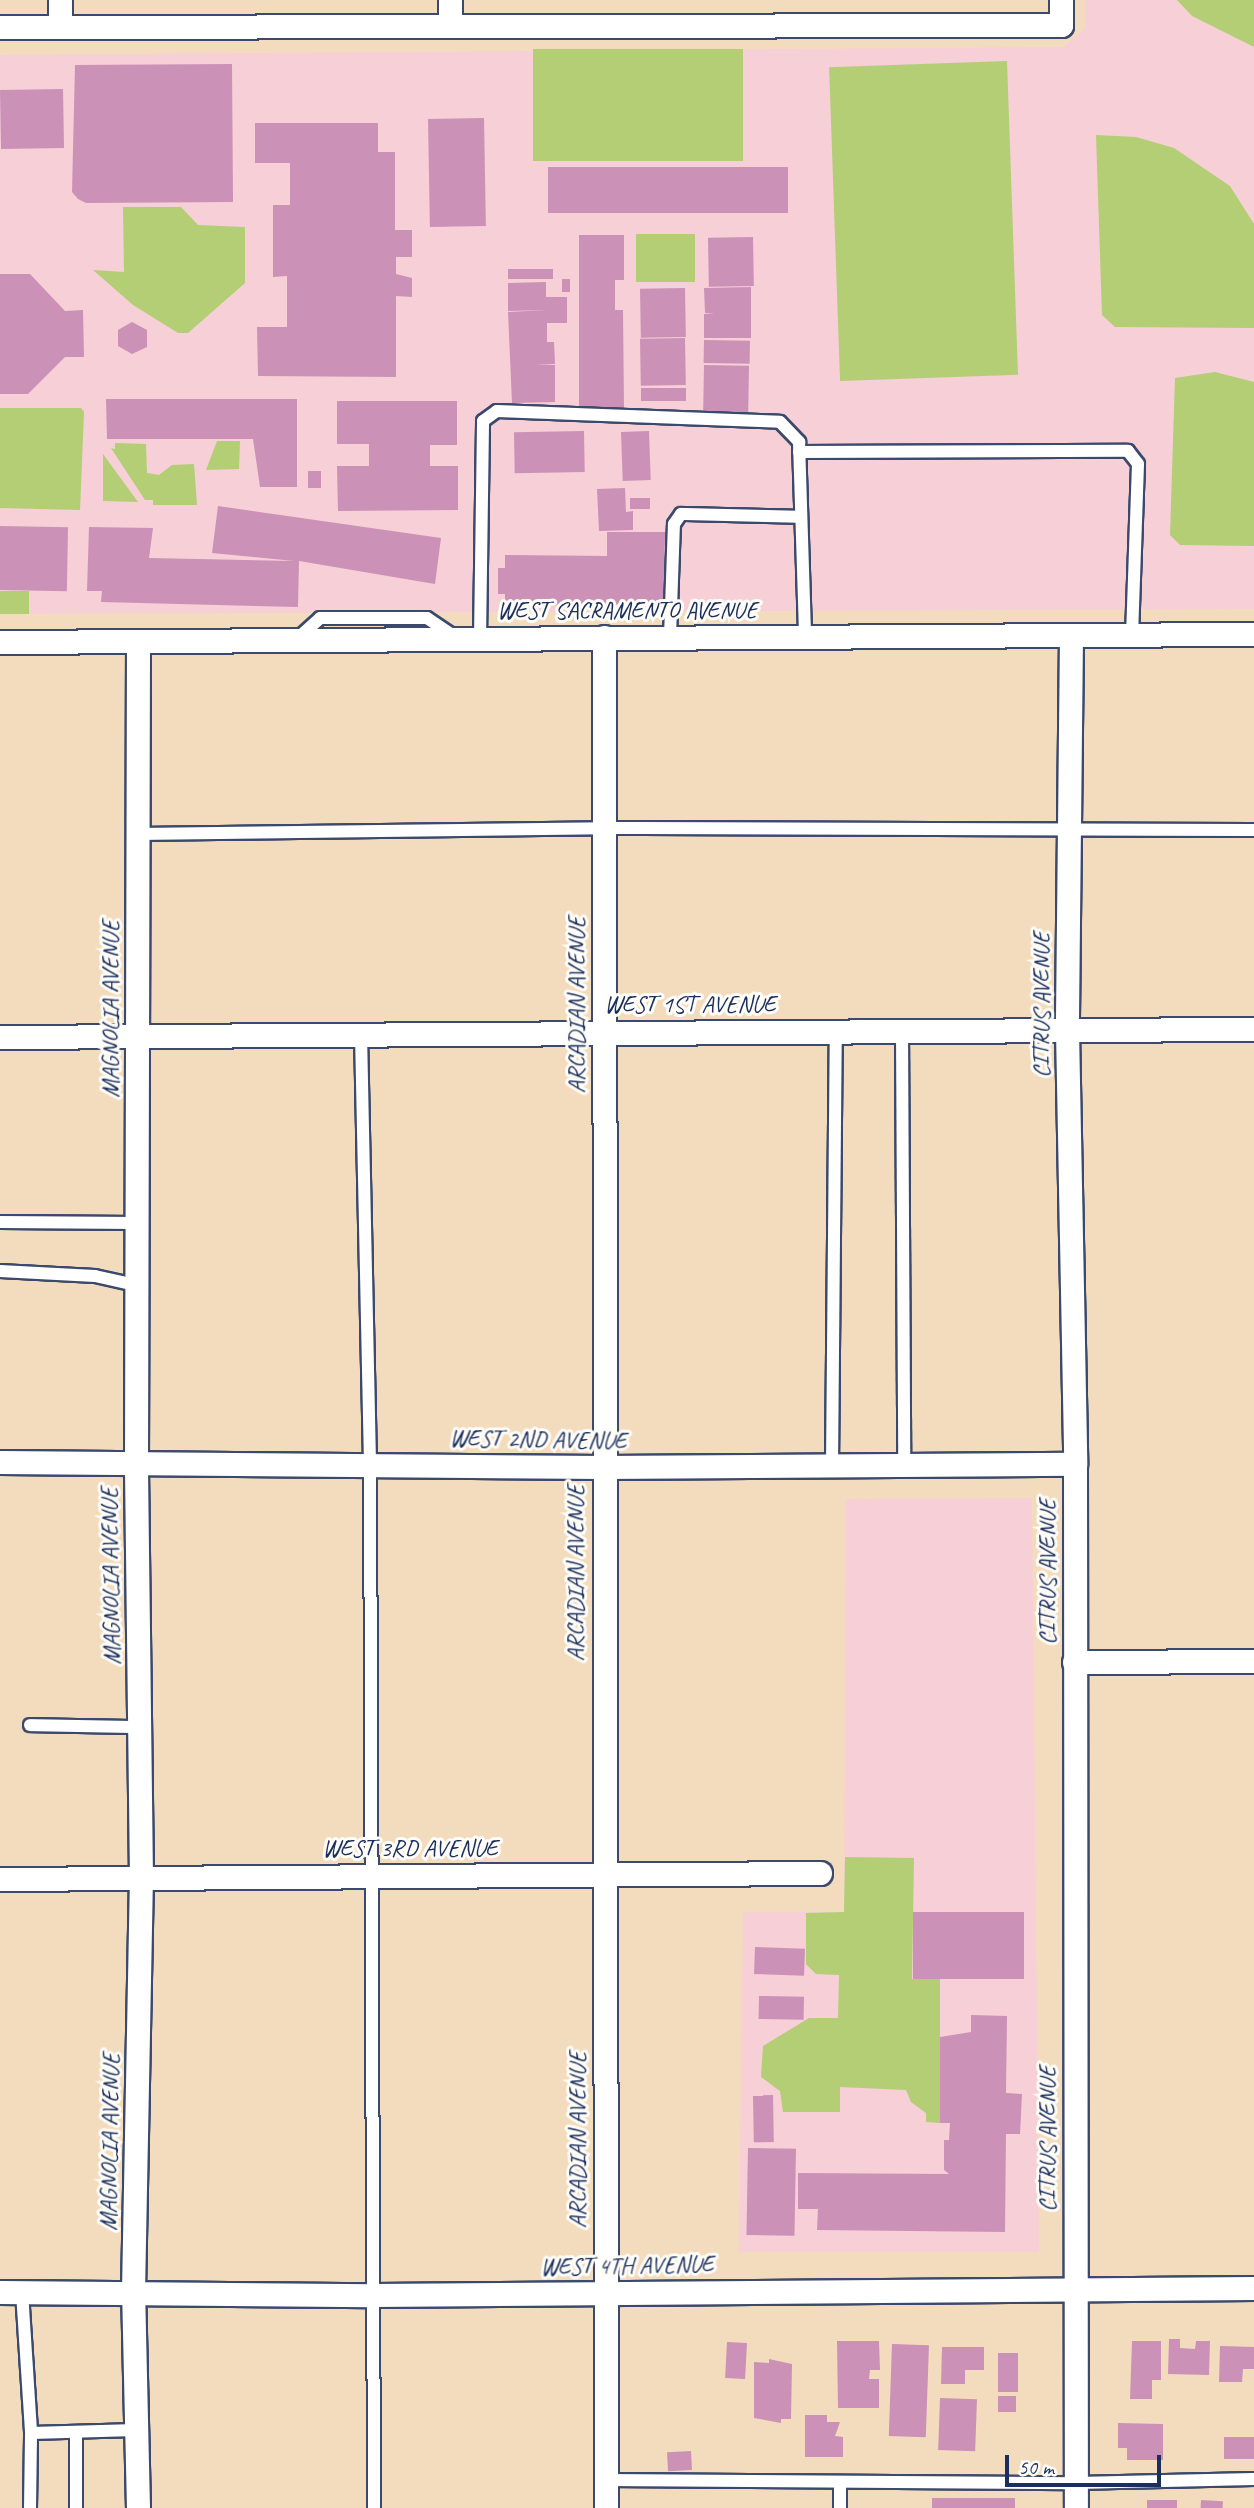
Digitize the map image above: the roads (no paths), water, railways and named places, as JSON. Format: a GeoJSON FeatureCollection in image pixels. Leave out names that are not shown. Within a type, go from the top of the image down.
{"type":"FeatureCollection","features":[{"type":"Feature","properties":{"kind":"street"},"geometry":{"type":"LineString","coordinates":[[60,0],[60,25]]}},
{"type":"Feature","properties":{"kind":"street"},"geometry":{"type":"LineString","coordinates":[[450,0],[450,26]]}},
{"type":"Feature","properties":{"kind":"street"},"geometry":{"type":"LineString","coordinates":[[0,27],[1061,25],[1061,0]]}},
{"type":"Feature","properties":{"kind":"street","name":"WEST SACRAMENTO AVENUE"},"geometry":{"type":"LineString","coordinates":[[0,642],[1254,634]]}},
{"type":"Feature","properties":{"kind":"street","name":"CITRUS AVENUE"},"geometry":{"type":"LineString","coordinates":[[1071,635],[1067,1030],[1075,1464],[1076,2508]]}},
{"type":"Feature","properties":{"kind":"street","name":"ARCADIAN AVENUE"},"geometry":{"type":"LineString","coordinates":[[604,637],[603,1874],[606,2508]]}},
{"type":"Feature","properties":{"kind":"street","name":"MAGNOLIA AVENUE"},"geometry":{"type":"LineString","coordinates":[[138,643],[136,1462],[141,1878],[133,2291],[138,2508]]}},
{"type":"Feature","properties":{"kind":"street","name":"WEST 1ST AVENUE"},"geometry":{"type":"LineString","coordinates":[[0,1037],[1254,1028]]}},
{"type":"Feature","properties":{"kind":"street","name":"WEST 2ND AVENUE"},"geometry":{"type":"LineString","coordinates":[[0,1462],[603,1467],[1075,1464]]}},
{"type":"Feature","properties":{"kind":"street"},"geometry":{"type":"LineString","coordinates":[[1074,1662],[1254,1661]]}},
{"type":"Feature","properties":{"kind":"street","name":"WEST 3RD AVENUE"},"geometry":{"type":"LineString","coordinates":[[0,1879],[820,1873]]}},
{"type":"Feature","properties":{"kind":"street","name":"WEST 4TH AVENUE"},"geometry":{"type":"LineString","coordinates":[[11,2292],[373,2295],[1254,2288]]}},
{"type":"Feature","properties":{"kind":"lane"},"geometry":{"type":"LineString","coordinates":[[469,639],[483,421],[497,411],[780,422],[799,447],[806,636]]}},
{"type":"Feature","properties":{"kind":"lane"},"geometry":{"type":"LineString","coordinates":[[799,447],[1128,451],[1138,464],[1132,635]]}},
{"type":"Feature","properties":{"kind":"lane"},"geometry":{"type":"LineString","coordinates":[[670,637],[674,524],[681,514],[801,517]]}},
{"type":"Feature","properties":{"kind":"lane"},"geometry":{"type":"LineString","coordinates":[[137,834],[604,828],[1254,830]]}},
{"type":"Feature","properties":{"kind":"lane"},"geometry":{"type":"LineString","coordinates":[[902,1030],[904,1465]]}},
{"type":"Feature","properties":{"kind":"lane"},"geometry":{"type":"LineString","coordinates":[[832,1466],[836,1031]]}},
{"type":"Feature","properties":{"kind":"lane"},"geometry":{"type":"LineString","coordinates":[[361,1034],[370,1464],[374,2508]]}},
{"type":"Feature","properties":{"kind":"lane"},"geometry":{"type":"LineString","coordinates":[[0,1222],[137,1223]]}},
{"type":"Feature","properties":{"kind":"lane"},"geometry":{"type":"LineString","coordinates":[[0,1271],[95,1276],[136,1285]]}},
{"type":"Feature","properties":{"kind":"lane"},"geometry":{"type":"LineString","coordinates":[[30,1725],[139,1727]]}},
{"type":"Feature","properties":{"kind":"lane"},"geometry":{"type":"LineString","coordinates":[[11,2292],[32,2433],[30,2508]]}},
{"type":"Feature","properties":{"kind":"lane"},"geometry":{"type":"LineString","coordinates":[[32,2433],[136,2430]]}},
{"type":"Feature","properties":{"kind":"lane"},"geometry":{"type":"LineString","coordinates":[[76,2432],[76,2508]]}},
{"type":"Feature","properties":{"kind":"lane"},"geometry":{"type":"LineString","coordinates":[[605,2480],[1076,2483],[1254,2479]]}},
{"type":"Feature","properties":{"kind":"lane"},"geometry":{"type":"LineString","coordinates":[[840,2482],[840,2508]]}}]}
